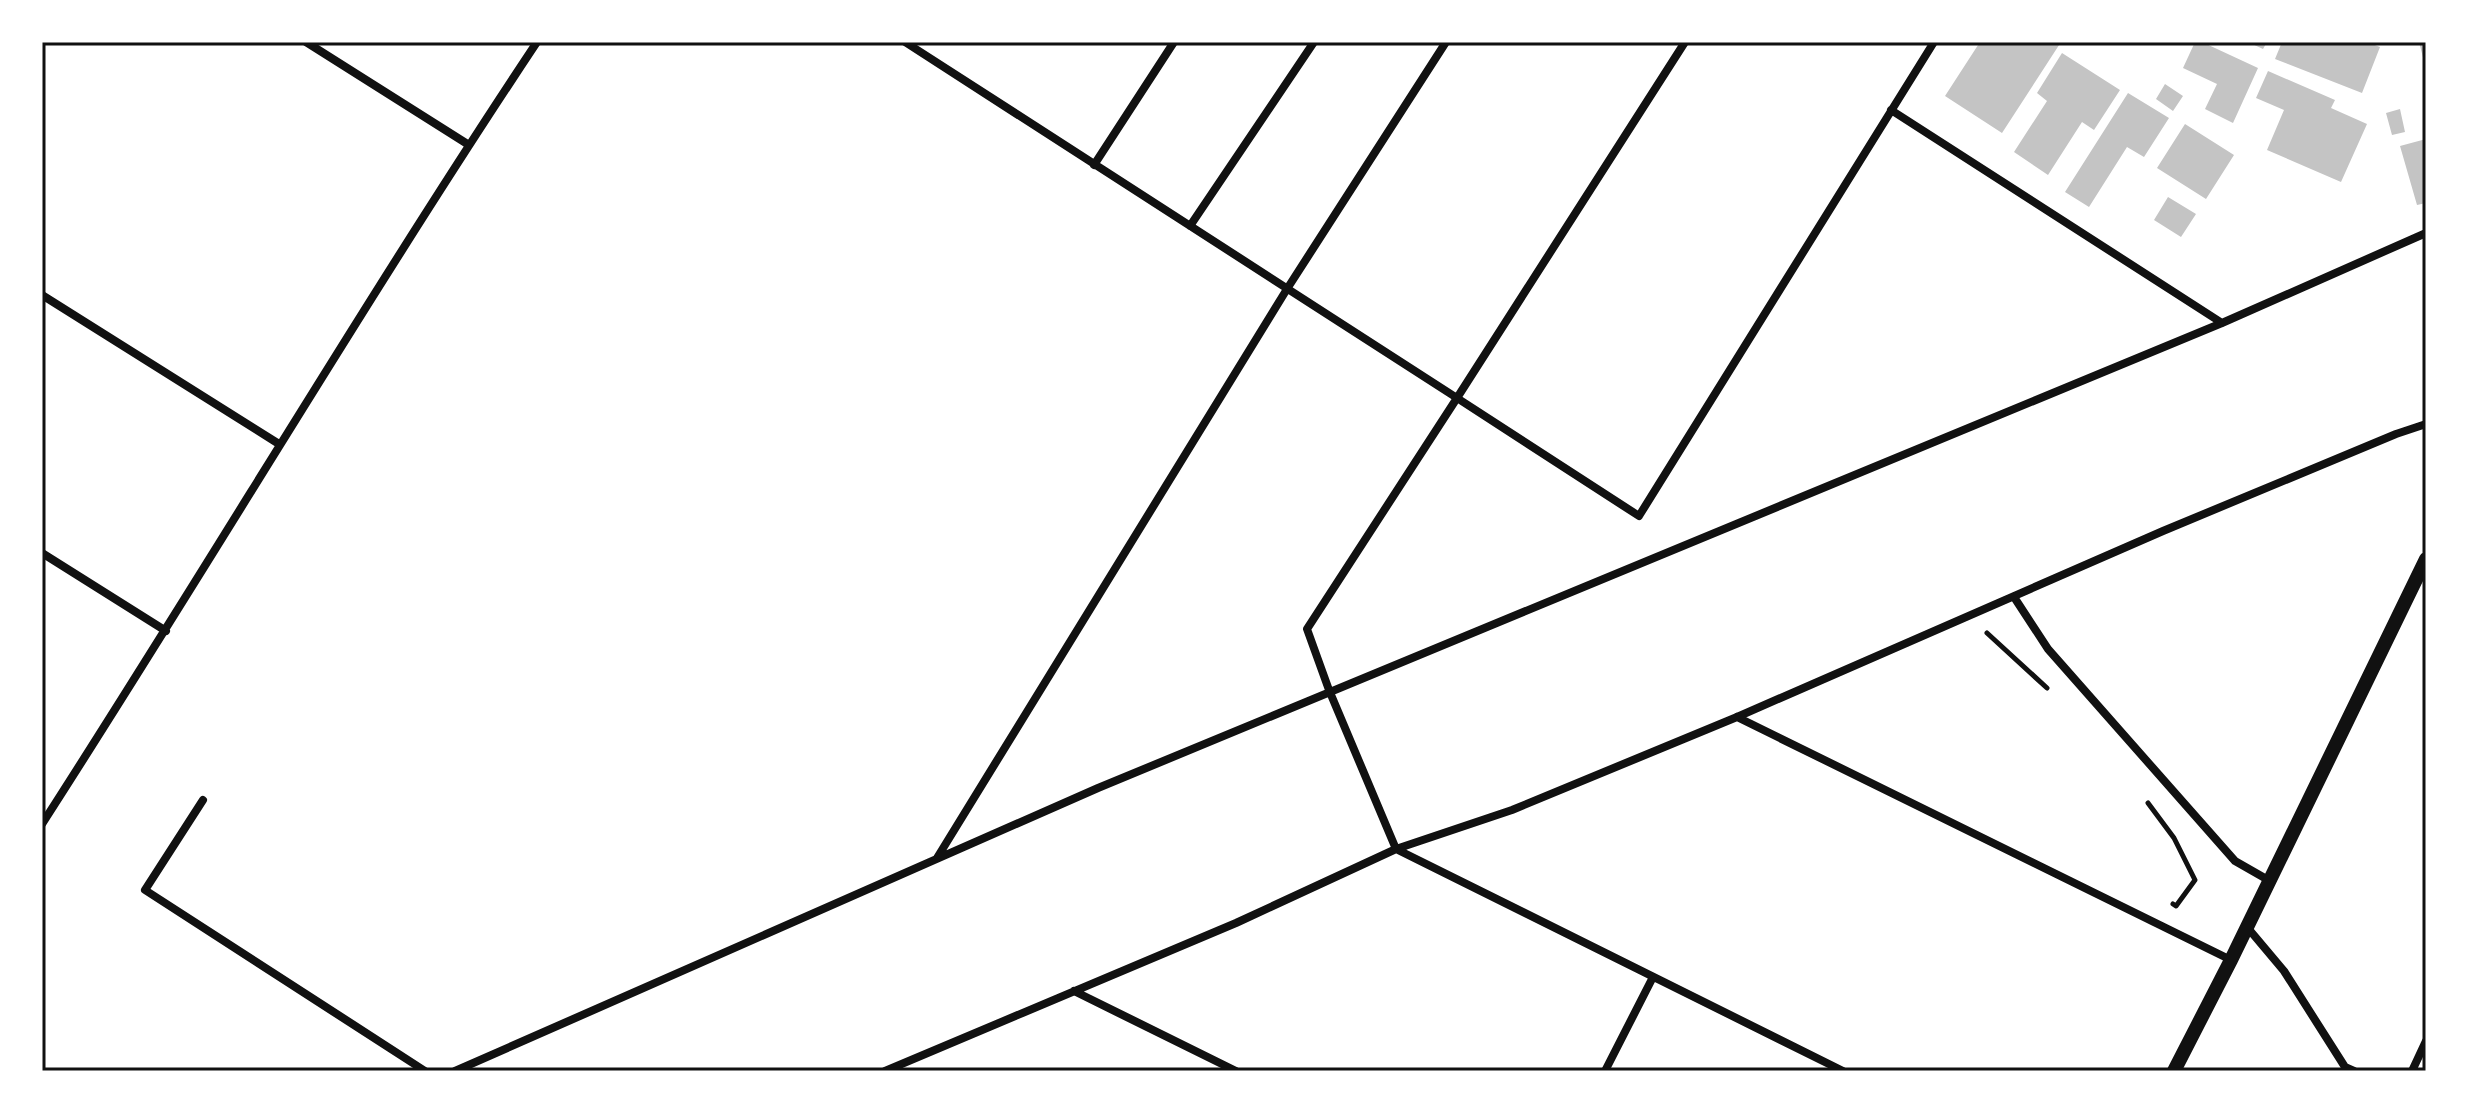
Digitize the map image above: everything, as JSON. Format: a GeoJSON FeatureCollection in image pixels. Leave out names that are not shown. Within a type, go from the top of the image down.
{"type":"FeatureCollection","features":[{"type":"Feature","properties":{"kind":"street"},"geometry":{"type":"LineString","coordinates":[[42,824],[166,631],[279,444],[537,42]]}},
{"type":"Feature","properties":{"kind":"street"},"geometry":{"type":"LineString","coordinates":[[905,42],[1639,516],[1934,42]]}},
{"type":"Feature","properties":{"kind":"street"},"geometry":{"type":"LineString","coordinates":[[1094,165],[1174,42]]}},
{"type":"Feature","properties":{"kind":"street"},"geometry":{"type":"LineString","coordinates":[[1190,226],[1314,42]]}},
{"type":"Feature","properties":{"kind":"street"},"geometry":{"type":"LineString","coordinates":[[937,858],[1287,289],[1446,42]]}},
{"type":"Feature","properties":{"kind":"street"},"geometry":{"type":"LineString","coordinates":[[1685,42],[1307,629],[1329,690],[1396,849],[1843,1071]]}},
{"type":"Feature","properties":{"kind":"street"},"geometry":{"type":"LineString","coordinates":[[310,43],[469,145]]}},
{"type":"Feature","properties":{"kind":"street"},"geometry":{"type":"LineString","coordinates":[[1891,110],[2222,323]]}},
{"type":"Feature","properties":{"kind":"street"},"geometry":{"type":"LineString","coordinates":[[455,1071],[937,858],[1329,690],[2222,323],[2426,233]]}},
{"type":"Feature","properties":{"kind":"street"},"geometry":{"type":"LineString","coordinates":[[42,295],[279,444]]}},
{"type":"Feature","properties":{"kind":"street"},"geometry":{"type":"LineString","coordinates":[[885,1071],[1236,923],[1396,849],[1512,810],[1737,717],[2192,519],[2426,424]]}},
{"type":"Feature","properties":{"kind":"street"},"geometry":{"type":"LineString","coordinates":[[42,553],[166,631]]}},
{"type":"Feature","properties":{"kind":"street"},"geometry":{"type":"LineString","coordinates":[[2174,1071],[2426,559]]}},
{"type":"Feature","properties":{"kind":"street"},"geometry":{"type":"LineString","coordinates":[[2014,597],[2048,649],[2235,861],[2270,881]]}},
{"type":"Feature","properties":{"kind":"street"},"geometry":{"type":"LineString","coordinates":[[1737,717],[2231,960]]}},
{"type":"Feature","properties":{"kind":"street"},"geometry":{"type":"LineString","coordinates":[[203,800],[145,890],[425,1071]]}},
{"type":"Feature","properties":{"kind":"street"},"geometry":{"type":"LineString","coordinates":[[2247,927],[2284,971],[2345,1067],[2354,1071]]}},
{"type":"Feature","properties":{"kind":"street"},"geometry":{"type":"LineString","coordinates":[[1605,1071],[1653,977]]}},
{"type":"Feature","properties":{"kind":"street"},"geometry":{"type":"LineString","coordinates":[[1074,991],[1236,1071]]}},
{"type":"Feature","properties":{"kind":"street"},"geometry":{"type":"LineString","coordinates":[[2412,1071],[2426,1041]]}},
{"type":"Feature","properties":{"kind":"path"},"geometry":{"type":"LineString","coordinates":[[1974,639],[1988,632],[2053,694]]}},
{"type":"Feature","properties":{"kind":"path"},"geometry":{"type":"LineString","coordinates":[[2140,792],[2174,838],[2195,880],[2176,906],[2162,899]]}},
{"type":"Feature","properties":{"kind":"building"},"geometry":{"type":"Polygon","coordinates":[[[1980,42],[2061,42],[2002,133],[1945,96],[1980,42]]]}},
{"type":"Feature","properties":{"kind":"building"},"geometry":{"type":"Polygon","coordinates":[[[2195,42],[2202,42],[2258,68],[2233,123],[2205,109],[2217,84],[2183,68],[2195,42]]]}},
{"type":"Feature","properties":{"kind":"building"},"geometry":{"type":"Polygon","coordinates":[[[2248,42],[2267,42],[2263,49],[2248,42]]]}},
{"type":"Feature","properties":{"kind":"building"},"geometry":{"type":"Polygon","coordinates":[[[2282,42],[2367,42],[2380,47],[2362,93],[2275,59],[2282,42]]]}},
{"type":"Feature","properties":{"kind":"building"},"geometry":{"type":"Polygon","coordinates":[[[2419,42],[2426,42],[2426,65],[2425,65],[2419,42]]]}},
{"type":"Feature","properties":{"kind":"building"},"geometry":{"type":"Polygon","coordinates":[[[2062,53],[2120,90],[2094,130],[2082,122],[2048,175],[2014,152],[2047,101],[2037,93],[2062,53]]]}},
{"type":"Feature","properties":{"kind":"building"},"geometry":{"type":"Polygon","coordinates":[[[2268,71],[2335,100],[2331,108],[2367,124],[2341,182],[2267,150],[2284,110],[2256,98],[2268,71]]]}},
{"type":"Feature","properties":{"kind":"building"},"geometry":{"type":"Polygon","coordinates":[[[2165,84],[2183,96],[2173,111],[2156,99],[2165,84]]]}},
{"type":"Feature","properties":{"kind":"building"},"geometry":{"type":"Polygon","coordinates":[[[2128,93],[2169,118],[2144,157],[2127,147],[2089,207],[2065,192],[2128,93]]]}},
{"type":"Feature","properties":{"kind":"building"},"geometry":{"type":"Polygon","coordinates":[[[2400,109],[2405,132],[2392,135],[2386,113],[2400,109]]]}},
{"type":"Feature","properties":{"kind":"building"},"geometry":{"type":"Polygon","coordinates":[[[2185,124],[2234,155],[2206,199],[2157,168],[2185,124]]]}},
{"type":"Feature","properties":{"kind":"building"},"geometry":{"type":"Polygon","coordinates":[[[2426,139],[2426,203],[2417,205],[2400,146],[2426,139]]]}},
{"type":"Feature","properties":{"kind":"building"},"geometry":{"type":"Polygon","coordinates":[[[2168,197],[2196,214],[2181,237],[2154,220],[2168,197]]]}}]}
